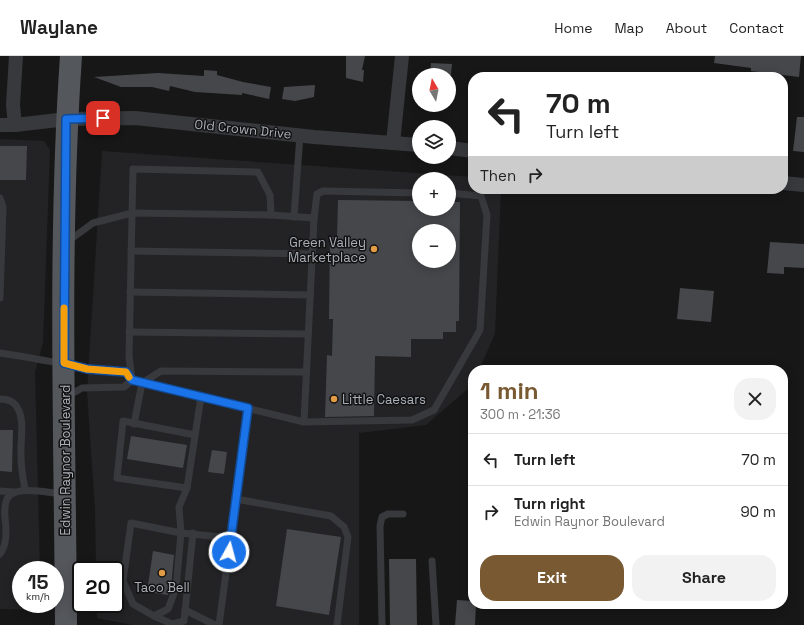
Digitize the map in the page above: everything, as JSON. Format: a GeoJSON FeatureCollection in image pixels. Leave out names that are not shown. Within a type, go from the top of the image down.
{"type":"FeatureCollection","features":[{"type":"Feature","properties":{"kind":"main road","name":"Edwin Raynor Boulevard"},"geometry":{"type":"LineString","coordinates":[[66,625],[64,244],[66,119],[71,56]]}},
{"type":"Feature","properties":{"kind":"street"},"geometry":{"type":"LineString","coordinates":[[15,125],[13,105],[16,56]]}},
{"type":"Feature","properties":{"kind":"street"},"geometry":{"type":"LineString","coordinates":[[393,143],[402,56]]}},
{"type":"Feature","properties":{"kind":"street","name":"Old Crown Drive"},"geometry":{"type":"LineString","coordinates":[[0,125],[15,125],[66,119],[135,118],[300,135],[412,144]]}},
{"type":"Feature","properties":{"kind":"street"},"geometry":{"type":"LineString","coordinates":[[456,149],[468,150]]}},
{"type":"Feature","properties":{"kind":"street"},"geometry":{"type":"LineString","coordinates":[[788,183],[804,185]]}},
{"type":"Feature","properties":{"kind":"lane"},"geometry":{"type":"LineString","coordinates":[[294,217],[300,135]]}},
{"type":"Feature","properties":{"kind":"lane"},"geometry":{"type":"LineString","coordinates":[[132,380],[129,356],[129,332],[133,169],[258,172],[270,195],[271,215]]}},
{"type":"Feature","properties":{"kind":"lane"},"geometry":{"type":"LineString","coordinates":[[304,422],[314,218],[317,194],[323,191],[412,193]]}},
{"type":"Feature","properties":{"kind":"lane"},"geometry":{"type":"LineString","coordinates":[[0,353],[64,363],[87,369],[126,372],[132,380],[142,383],[304,422],[412,420],[434,410],[480,330],[487,216],[481,196],[456,194]]}},
{"type":"Feature","properties":{"kind":"lane"},"geometry":{"type":"LineString","coordinates":[[0,198],[3,207],[0,298]]}},
{"type":"Feature","properties":{"kind":"lane"},"geometry":{"type":"LineString","coordinates":[[64,244],[93,223],[132,213],[271,215],[314,218]]}},
{"type":"Feature","properties":{"kind":"lane"},"geometry":{"type":"LineString","coordinates":[[131,251],[312,254]]}},
{"type":"Feature","properties":{"kind":"lane"},"geometry":{"type":"LineString","coordinates":[[130,292],[310,296]]}},
{"type":"Feature","properties":{"kind":"lane"},"geometry":{"type":"LineString","coordinates":[[129,332],[308,334]]}},
{"type":"Feature","properties":{"kind":"lane"},"geometry":{"type":"LineString","coordinates":[[134,424],[142,383],[161,371],[306,372]]}},
{"type":"Feature","properties":{"kind":"lane"},"geometry":{"type":"LineString","coordinates":[[65,398],[82,388],[124,387],[132,380]]}},
{"type":"Feature","properties":{"kind":"lane"},"geometry":{"type":"LineString","coordinates":[[154,616],[168,609],[176,588],[181,533],[179,507],[186,488],[201,397]]}},
{"type":"Feature","properties":{"kind":"lane"},"geometry":{"type":"LineString","coordinates":[[0,399],[5,399],[14,403],[19,410],[21,417],[20,457],[25,490]]}},
{"type":"Feature","properties":{"kind":"lane"},"geometry":{"type":"LineString","coordinates":[[219,625],[248,408]]}},
{"type":"Feature","properties":{"kind":"lane"},"geometry":{"type":"LineString","coordinates":[[186,488],[117,478],[123,421],[195,435]]}},
{"type":"Feature","properties":{"kind":"lane"},"geometry":{"type":"LineString","coordinates":[[0,491],[14,492],[25,490],[65,494]]}},
{"type":"Feature","properties":{"kind":"lane"},"geometry":{"type":"LineString","coordinates":[[0,554],[5,545],[6,536],[5,507],[8,498],[14,492]]}},
{"type":"Feature","properties":{"kind":"lane"},"geometry":{"type":"LineString","coordinates":[[236,498],[331,516],[344,527],[348,537],[337,625]]}},
{"type":"Feature","properties":{"kind":"lane"},"geometry":{"type":"LineString","coordinates":[[382,625],[380,526],[382,517],[388,514],[403,514]]}},
{"type":"Feature","properties":{"kind":"lane"},"geometry":{"type":"LineString","coordinates":[[193,533],[184,621],[172,624],[133,604],[123,581],[131,523],[181,533],[193,533],[231,538]]}},
{"type":"Feature","properties":{"kind":"lane"},"geometry":{"type":"LineString","coordinates":[[432,561],[436,625]]}},
{"type":"Feature","properties":{"kind":"lane"},"geometry":{"type":"LineString","coordinates":[[185,610],[215,625]]}},
{"type":"Feature","properties":{"kind":"shaded area"},"geometry":{"type":"Polygon","coordinates":[[[0,139],[44,141],[50,150],[43,343],[35,372],[40,561],[12,561],[12,609],[0,609],[0,139]]]}},
{"type":"Feature","properties":{"kind":"shaded area"},"geometry":{"type":"Polygon","coordinates":[[[102,151],[412,173],[412,216],[456,216],[456,176],[468,177],[468,194],[501,194],[495,334],[481,365],[468,365],[468,389],[426,425],[359,433],[359,625],[132,625],[97,618],[97,613],[124,613],[124,561],[96,561],[95,510],[87,392],[102,151]]]}},
{"type":"Feature","properties":{"kind":"building"},"geometry":{"type":"Polygon","coordinates":[[[346,56],[365,56],[362,70],[364,70],[363,82],[346,78],[346,56]]]}},
{"type":"Feature","properties":{"kind":"building"},"geometry":{"type":"Polygon","coordinates":[[[715,56],[801,56],[799,77],[788,76],[788,72],[759,72],[751,71],[751,68],[714,63],[715,56]]]}},
{"type":"Feature","properties":{"kind":"building"},"geometry":{"type":"Polygon","coordinates":[[[431,63],[452,64],[452,68],[431,68],[431,63]]]}},
{"type":"Feature","properties":{"kind":"building"},"geometry":{"type":"Polygon","coordinates":[[[204,70],[217,71],[217,75],[271,87],[269,99],[242,93],[242,95],[195,92],[170,86],[169,91],[152,87],[121,87],[94,77],[158,73],[204,76],[204,70]]]}},
{"type":"Feature","properties":{"kind":"building"},"geometry":{"type":"Polygon","coordinates":[[[315,85],[314,97],[295,101],[282,99],[284,87],[315,85]]]}},
{"type":"Feature","properties":{"kind":"building"},"geometry":{"type":"Polygon","coordinates":[[[797,117],[804,117],[804,152],[793,151],[797,117]]]}},
{"type":"Feature","properties":{"kind":"building"},"geometry":{"type":"Polygon","coordinates":[[[0,146],[27,146],[26,180],[0,180],[0,146]]]}},
{"type":"Feature","properties":{"kind":"building","name":"Green Valley Marketplace"},"geometry":{"type":"Polygon","coordinates":[[[338,200],[412,201],[412,216],[456,216],[456,202],[460,202],[459,321],[456,321],[456,332],[443,332],[443,339],[411,339],[411,357],[375,356],[374,416],[325,417],[327,355],[332,356],[333,319],[329,319],[330,237],[337,237],[338,200]]]}},
{"type":"Feature","properties":{"kind":"building"},"geometry":{"type":"Polygon","coordinates":[[[770,242],[804,244],[804,268],[784,267],[784,274],[767,273],[770,242]]]}},
{"type":"Feature","properties":{"kind":"building"},"geometry":{"type":"Polygon","coordinates":[[[680,288],[714,291],[711,322],[677,319],[680,288]]]}},
{"type":"Feature","properties":{"kind":"building"},"geometry":{"type":"Polygon","coordinates":[[[0,430],[13,430],[12,472],[0,471],[0,430]]]}},
{"type":"Feature","properties":{"kind":"building"},"geometry":{"type":"Polygon","coordinates":[[[131,436],[187,445],[183,468],[127,459],[131,436]]]}},
{"type":"Feature","properties":{"kind":"building"},"geometry":{"type":"Polygon","coordinates":[[[212,450],[227,452],[224,474],[208,472],[212,450]]]}},
{"type":"Feature","properties":{"kind":"building"},"geometry":{"type":"Polygon","coordinates":[[[287,529],[341,537],[329,615],[276,606],[287,529]]]}},
{"type":"Feature","properties":{"kind":"building","name":"Taco Bell"},"geometry":{"type":"Polygon","coordinates":[[[153,551],[174,555],[171,587],[168,595],[147,592],[153,551]]]}},
{"type":"Feature","properties":{"kind":"building"},"geometry":{"type":"Polygon","coordinates":[[[389,559],[416,559],[417,625],[390,625],[389,559]]]}},
{"type":"Feature","properties":{"kind":"building"},"geometry":{"type":"Polygon","coordinates":[[[457,600],[468,601],[468,609],[476,609],[475,625],[455,625],[457,600]]]}},
{"type":"Feature","properties":{"kind":"slow traffic"},"geometry":{"type":"LineString","coordinates":[[64,308],[64,363],[87,369],[126,372],[129,377]]}},
{"type":"Feature","properties":{"kind":"place","name":"Green Valley Marketplace"},"geometry":{"type":"Point","coordinates":[374,249]}},
{"type":"Feature","properties":{"kind":"place","name":"Little Caesars"},"geometry":{"type":"Point","coordinates":[334,399]}},
{"type":"Feature","properties":{"kind":"place","name":"Taco Bell"},"geometry":{"type":"Point","coordinates":[162,573]}},
{"type":"Feature","properties":{"kind":"route"},"geometry":{"type":"LineString","coordinates":[[103,118],[66,119],[64,363],[87,369],[126,372],[132,380],[248,408],[229,552]]}}]}
